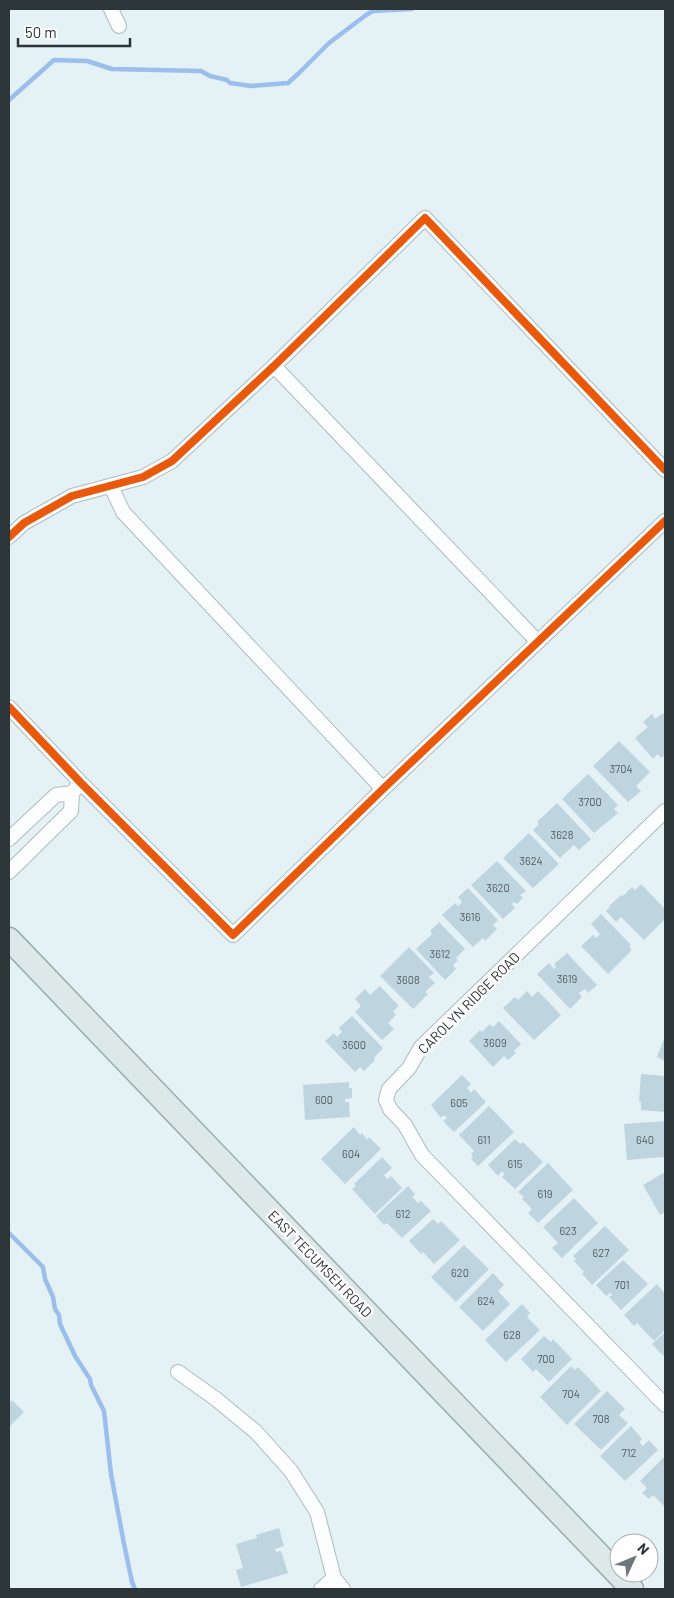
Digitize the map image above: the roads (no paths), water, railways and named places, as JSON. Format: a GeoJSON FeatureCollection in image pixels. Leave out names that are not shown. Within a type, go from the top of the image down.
{"type":"FeatureCollection","features":[{"type":"Feature","properties":{"kind":"main road","name":"EAST TECUMSEH ROAD"},"geometry":{"type":"LineString","coordinates":[[9,939],[632,1589]]}},
{"type":"Feature","properties":{"kind":"street"},"geometry":{"type":"LineString","coordinates":[[111,9],[119,26]]}},
{"type":"Feature","properties":{"kind":"street"},"geometry":{"type":"LineString","coordinates":[[9,537],[24,523],[72,496],[143,477],[172,461],[274,366],[425,218],[665,470]]}},
{"type":"Feature","properties":{"kind":"street"},"geometry":{"type":"LineString","coordinates":[[274,366],[538,642]]}},
{"type":"Feature","properties":{"kind":"street"},"geometry":{"type":"LineString","coordinates":[[111,486],[123,512],[383,789]]}},
{"type":"Feature","properties":{"kind":"street"},"geometry":{"type":"LineString","coordinates":[[9,707],[76,788],[234,935],[383,789],[665,521]]}},
{"type":"Feature","properties":{"kind":"street"},"geometry":{"type":"LineString","coordinates":[[9,839],[56,795],[76,788]]}},
{"type":"Feature","properties":{"kind":"street"},"geometry":{"type":"LineString","coordinates":[[9,872],[71,810],[76,788]]}},
{"type":"Feature","properties":{"kind":"street","name":"CAROLYN RIDGE ROAD"},"geometry":{"type":"LineString","coordinates":[[665,811],[421,1048],[409,1068],[389,1089],[386,1100],[390,1109],[405,1125],[424,1157],[665,1405]]}},
{"type":"Feature","properties":{"kind":"street"},"geometry":{"type":"LineString","coordinates":[[178,1372],[216,1399],[256,1432],[291,1471],[317,1512],[339,1584],[321,1589]]}},
{"type":"Feature","properties":{"kind":"waterway"},"geometry":{"type":"LineString","coordinates":[[9,100],[54,60],[87,61],[112,69],[201,71],[210,76],[227,80],[230,83],[251,86],[288,83],[329,43],[366,15],[373,11],[412,9]]}},
{"type":"Feature","properties":{"kind":"waterway"},"geometry":{"type":"LineString","coordinates":[[9,1233],[43,1267],[45,1279],[53,1297],[55,1309],[59,1315],[60,1324],[75,1356],[90,1379],[104,1411],[111,1474],[124,1544],[135,1589]]}}]}
